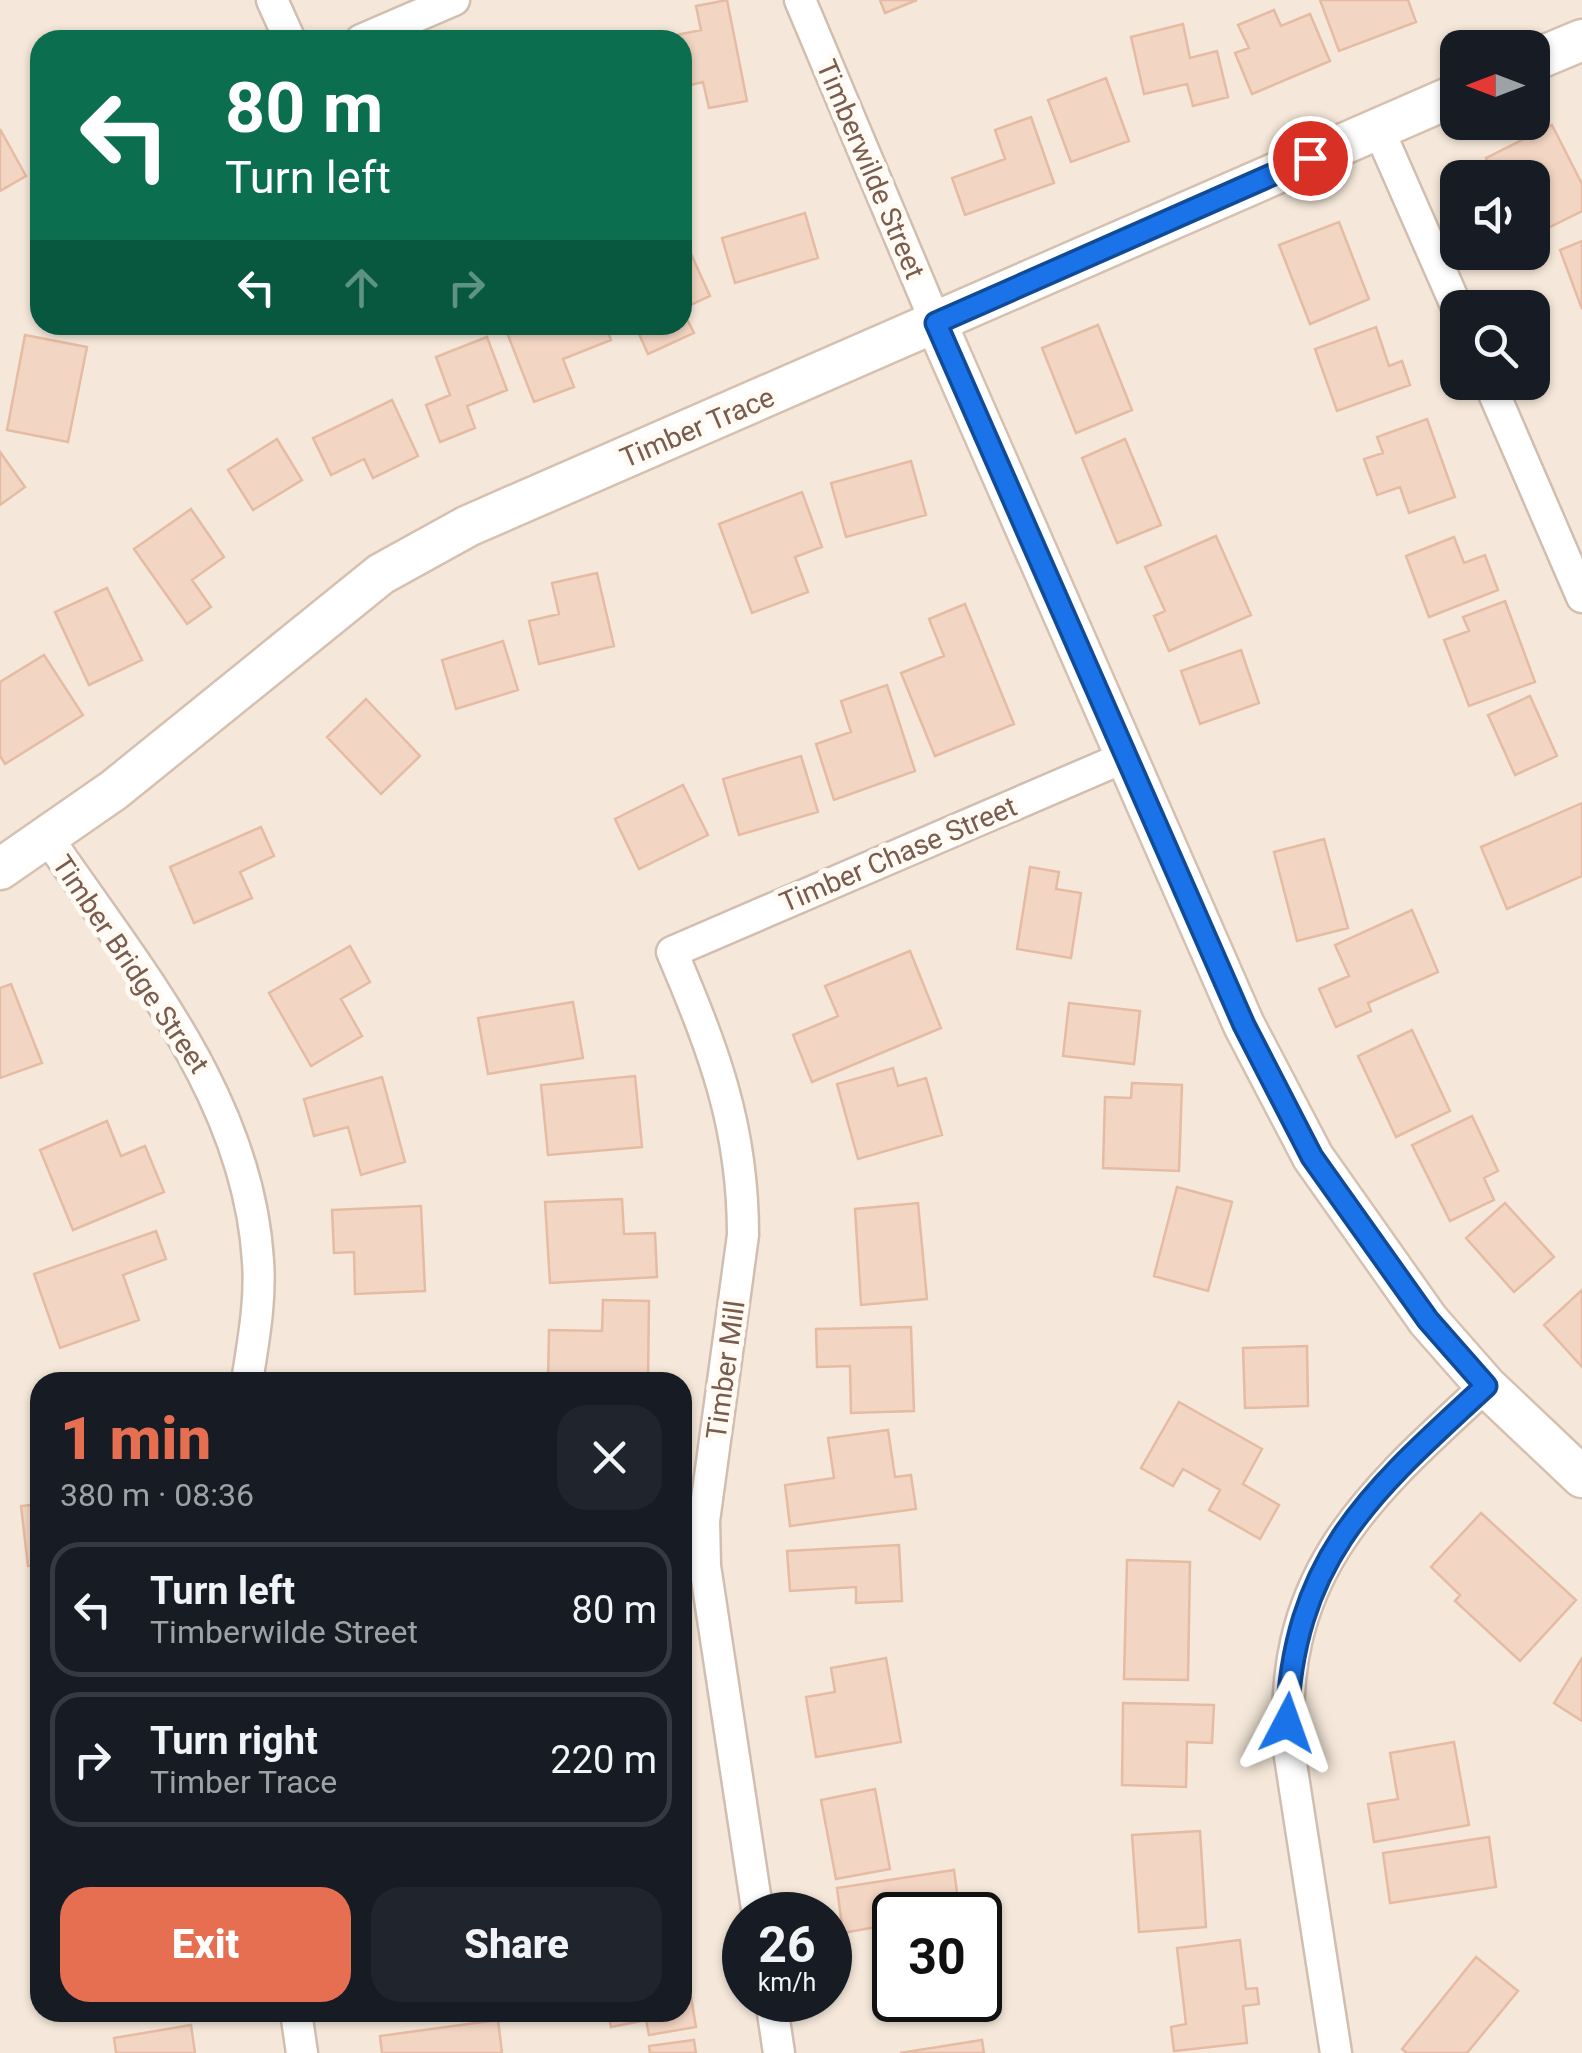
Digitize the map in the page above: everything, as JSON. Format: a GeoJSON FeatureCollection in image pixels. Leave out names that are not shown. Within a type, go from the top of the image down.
{"type":"FeatureCollection","features":[{"type":"Feature","properties":{"kind":"street"},"geometry":{"type":"LineString","coordinates":[[272,0],[286,30]]}},
{"type":"Feature","properties":{"kind":"street"},"geometry":{"type":"LineString","coordinates":[[384,30],[454,0]]}},
{"type":"Feature","properties":{"kind":"street","name":"Timberwilde Street"},"geometry":{"type":"LineString","coordinates":[[800,0],[1125,757],[1244,1025],[1312,1157],[1428,1320],[1486,1386],[1582,1477]]}},
{"type":"Feature","properties":{"kind":"street"},"geometry":{"type":"LineString","coordinates":[[1550,53],[1582,40]]}},
{"type":"Feature","properties":{"kind":"street","name":"Timber Trace"},"geometry":{"type":"LineString","coordinates":[[0,869],[48,838],[381,574],[468,526],[1440,102]]}},
{"type":"Feature","properties":{"kind":"street"},"geometry":{"type":"LineString","coordinates":[[1378,128],[1449,290]]}},
{"type":"Feature","properties":{"kind":"street"},"geometry":{"type":"LineString","coordinates":[[1497,400],[1582,597]]}},
{"type":"Feature","properties":{"kind":"street","name":"Timber Chase Street"},"geometry":{"type":"LineString","coordinates":[[672,952],[1125,757]]}},
{"type":"Feature","properties":{"kind":"street","name":"Timber Bridge Street"},"geometry":{"type":"LineString","coordinates":[[48,838],[186,1042],[229,1126],[244,1170],[258,1263],[258,1310],[249,1372]]}},
{"type":"Feature","properties":{"kind":"street","name":"Timber Mill"},"geometry":{"type":"LineString","coordinates":[[672,952],[729,1097],[743,1188],[743,1235],[704,1521],[705,1566],[755,1892]]}},
{"type":"Feature","properties":{"kind":"street"},"geometry":{"type":"LineString","coordinates":[[1336,2053],[1290,1756],[1287,1723],[1293,1654],[1313,1587],[1346,1526],[1392,1473],[1486,1386]]}},
{"type":"Feature","properties":{"kind":"street"},"geometry":{"type":"LineString","coordinates":[[297,2022],[302,2053]]}},
{"type":"Feature","properties":{"kind":"street"},"geometry":{"type":"LineString","coordinates":[[774,2022],[779,2053]]}},
{"type":"Feature","properties":{"kind":"shaded area"},"geometry":{"type":"Polygon","coordinates":[[[0,0],[1582,0],[1582,2053],[0,2053],[0,0]]]}},
{"type":"Feature","properties":{"kind":"building"},"geometry":{"type":"Polygon","coordinates":[[[727,0],[747,101],[709,108],[703,82],[692,85],[692,32],[701,30],[696,6],[727,0]]]}},
{"type":"Feature","properties":{"kind":"building"},"geometry":{"type":"Polygon","coordinates":[[[880,0],[917,0],[885,13],[880,0]]]}},
{"type":"Feature","properties":{"kind":"building"},"geometry":{"type":"Polygon","coordinates":[[[1320,0],[1408,0],[1416,22],[1339,51],[1320,0]]]}},
{"type":"Feature","properties":{"kind":"building"},"geometry":{"type":"Polygon","coordinates":[[[1274,10],[1281,26],[1310,14],[1330,61],[1252,94],[1235,53],[1249,48],[1238,25],[1274,10]]]}},
{"type":"Feature","properties":{"kind":"building"},"geometry":{"type":"Polygon","coordinates":[[[1183,24],[1190,58],[1217,51],[1228,97],[1193,106],[1187,84],[1144,94],[1131,37],[1183,24]]]}},
{"type":"Feature","properties":{"kind":"building"},"geometry":{"type":"Polygon","coordinates":[[[1106,78],[1129,141],[1071,162],[1048,100],[1106,78]]]}},
{"type":"Feature","properties":{"kind":"building"},"geometry":{"type":"Polygon","coordinates":[[[1031,117],[1054,183],[965,215],[952,178],[1005,159],[995,130],[1031,117]]]}},
{"type":"Feature","properties":{"kind":"building"},"geometry":{"type":"Polygon","coordinates":[[[1550,126],[1582,184],[1582,211],[1550,227],[1550,160],[1486,158],[1522,140],[1550,140],[1550,126]]]}},
{"type":"Feature","properties":{"kind":"building"},"geometry":{"type":"Polygon","coordinates":[[[0,129],[26,176],[0,191],[0,129]]]}},
{"type":"Feature","properties":{"kind":"building"},"geometry":{"type":"Polygon","coordinates":[[[805,213],[818,258],[735,283],[722,238],[805,213]]]}},
{"type":"Feature","properties":{"kind":"building"},"geometry":{"type":"Polygon","coordinates":[[[1339,222],[1369,299],[1310,324],[1279,245],[1339,222]]]}},
{"type":"Feature","properties":{"kind":"building"},"geometry":{"type":"Polygon","coordinates":[[[1582,241],[1582,309],[1560,250],[1582,241]]]}},
{"type":"Feature","properties":{"kind":"building"},"geometry":{"type":"Polygon","coordinates":[[[692,256],[710,296],[692,304],[692,256]]]}},
{"type":"Feature","properties":{"kind":"building"},"geometry":{"type":"Polygon","coordinates":[[[1098,325],[1132,410],[1076,433],[1042,348],[1098,325]]]}},
{"type":"Feature","properties":{"kind":"building"},"geometry":{"type":"Polygon","coordinates":[[[1376,327],[1389,366],[1402,361],[1410,385],[1337,411],[1315,349],[1376,327]]]}},
{"type":"Feature","properties":{"kind":"building"},"geometry":{"type":"Polygon","coordinates":[[[25,335],[87,347],[68,442],[7,430],[25,335]]]}},
{"type":"Feature","properties":{"kind":"building"},"geometry":{"type":"Polygon","coordinates":[[[508,335],[609,335],[611,340],[563,359],[574,387],[534,402],[508,335]]]}},
{"type":"Feature","properties":{"kind":"building"},"geometry":{"type":"Polygon","coordinates":[[[639,335],[690,335],[648,354],[639,335]]]}},
{"type":"Feature","properties":{"kind":"building"},"geometry":{"type":"Polygon","coordinates":[[[487,337],[507,390],[467,406],[475,428],[440,442],[426,405],[450,395],[436,357],[487,337]]]}},
{"type":"Feature","properties":{"kind":"building"},"geometry":{"type":"Polygon","coordinates":[[[392,400],[418,456],[373,478],[364,459],[331,475],[313,438],[392,400]]]}},
{"type":"Feature","properties":{"kind":"building"},"geometry":{"type":"Polygon","coordinates":[[[1427,419],[1455,497],[1409,513],[1400,487],[1377,495],[1364,459],[1383,453],[1377,437],[1427,419]]]}},
{"type":"Feature","properties":{"kind":"building"},"geometry":{"type":"Polygon","coordinates":[[[277,439],[302,480],[253,510],[228,470],[277,439]]]}},
{"type":"Feature","properties":{"kind":"building"},"geometry":{"type":"Polygon","coordinates":[[[1125,439],[1161,525],[1117,543],[1082,458],[1125,439]]]}},
{"type":"Feature","properties":{"kind":"building"},"geometry":{"type":"Polygon","coordinates":[[[0,452],[25,487],[0,505],[0,452]]]}},
{"type":"Feature","properties":{"kind":"building"},"geometry":{"type":"Polygon","coordinates":[[[911,461],[926,515],[846,537],[831,483],[911,461]]]}},
{"type":"Feature","properties":{"kind":"building"},"geometry":{"type":"Polygon","coordinates":[[[802,492],[822,547],[795,557],[808,592],[752,613],[719,524],[802,492]]]}},
{"type":"Feature","properties":{"kind":"building"},"geometry":{"type":"Polygon","coordinates":[[[191,509],[224,557],[192,580],[211,607],[187,624],[134,549],[191,509]]]}},
{"type":"Feature","properties":{"kind":"building"},"geometry":{"type":"Polygon","coordinates":[[[1216,536],[1251,615],[1169,651],[1154,616],[1165,611],[1145,567],[1216,536]]]}},
{"type":"Feature","properties":{"kind":"building"},"geometry":{"type":"Polygon","coordinates":[[[1454,537],[1464,563],[1485,555],[1498,590],[1429,617],[1406,556],[1454,537]]]}},
{"type":"Feature","properties":{"kind":"building"},"geometry":{"type":"Polygon","coordinates":[[[597,573],[614,646],[539,664],[529,621],[559,614],[552,583],[597,573]]]}},
{"type":"Feature","properties":{"kind":"building"},"geometry":{"type":"Polygon","coordinates":[[[107,588],[142,660],[89,685],[55,612],[107,588]]]}},
{"type":"Feature","properties":{"kind":"building"},"geometry":{"type":"Polygon","coordinates":[[[1505,601],[1535,682],[1469,706],[1444,640],[1469,631],[1463,617],[1505,601]]]}},
{"type":"Feature","properties":{"kind":"building"},"geometry":{"type":"Polygon","coordinates":[[[965,604],[1014,724],[935,756],[901,673],[944,656],[929,619],[965,604]]]}},
{"type":"Feature","properties":{"kind":"building"},"geometry":{"type":"Polygon","coordinates":[[[503,641],[518,690],[456,709],[442,660],[503,641]]]}},
{"type":"Feature","properties":{"kind":"building"},"geometry":{"type":"Polygon","coordinates":[[[1241,650],[1259,703],[1200,724],[1181,671],[1241,650]]]}},
{"type":"Feature","properties":{"kind":"building"},"geometry":{"type":"Polygon","coordinates":[[[44,655],[83,715],[5,764],[0,756],[0,682],[44,655]]]}},
{"type":"Feature","properties":{"kind":"building"},"geometry":{"type":"Polygon","coordinates":[[[887,685],[915,771],[834,800],[816,744],[851,732],[841,701],[887,685]]]}},
{"type":"Feature","properties":{"kind":"building"},"geometry":{"type":"Polygon","coordinates":[[[1530,696],[1557,756],[1515,775],[1488,715],[1530,696]]]}},
{"type":"Feature","properties":{"kind":"building"},"geometry":{"type":"Polygon","coordinates":[[[366,699],[420,756],[381,794],[327,737],[366,699]]]}},
{"type":"Feature","properties":{"kind":"building"},"geometry":{"type":"Polygon","coordinates":[[[801,756],[818,812],[739,835],[723,779],[801,756]]]}},
{"type":"Feature","properties":{"kind":"building"},"geometry":{"type":"Polygon","coordinates":[[[683,785],[708,835],[639,869],[615,819],[683,785]]]}},
{"type":"Feature","properties":{"kind":"building"},"geometry":{"type":"Polygon","coordinates":[[[1582,803],[1582,876],[1507,909],[1481,847],[1582,803]]]}},
{"type":"Feature","properties":{"kind":"building"},"geometry":{"type":"Polygon","coordinates":[[[261,827],[274,856],[240,872],[252,898],[194,923],[170,867],[261,827]]]}},
{"type":"Feature","properties":{"kind":"building"},"geometry":{"type":"Polygon","coordinates":[[[1324,839],[1348,928],[1297,941],[1274,852],[1324,839]]]}},
{"type":"Feature","properties":{"kind":"building"},"geometry":{"type":"Polygon","coordinates":[[[1030,867],[1059,872],[1056,889],[1081,893],[1071,958],[1017,949],[1030,867]]]}},
{"type":"Feature","properties":{"kind":"building"},"geometry":{"type":"Polygon","coordinates":[[[1412,910],[1438,972],[1368,1003],[1371,1011],[1336,1027],[1319,989],[1349,976],[1335,945],[1412,910]]]}},
{"type":"Feature","properties":{"kind":"building"},"geometry":{"type":"Polygon","coordinates":[[[350,946],[370,982],[341,999],[362,1036],[311,1066],[269,993],[350,946]]]}},
{"type":"Feature","properties":{"kind":"building"},"geometry":{"type":"Polygon","coordinates":[[[910,951],[941,1028],[812,1082],[793,1035],[838,1016],[825,986],[910,951]]]}},
{"type":"Feature","properties":{"kind":"building"},"geometry":{"type":"Polygon","coordinates":[[[11,984],[42,1063],[0,1078],[0,988],[11,984]]]}},
{"type":"Feature","properties":{"kind":"building"},"geometry":{"type":"Polygon","coordinates":[[[573,1002],[583,1058],[488,1074],[478,1018],[573,1002]]]}},
{"type":"Feature","properties":{"kind":"building"},"geometry":{"type":"Polygon","coordinates":[[[1069,1003],[1140,1011],[1134,1064],[1063,1056],[1069,1003]]]}},
{"type":"Feature","properties":{"kind":"building"},"geometry":{"type":"Polygon","coordinates":[[[1412,1030],[1450,1111],[1396,1137],[1358,1056],[1412,1030]]]}},
{"type":"Feature","properties":{"kind":"building"},"geometry":{"type":"Polygon","coordinates":[[[893,1068],[898,1086],[926,1078],[942,1135],[858,1159],[837,1084],[893,1068]]]}},
{"type":"Feature","properties":{"kind":"building"},"geometry":{"type":"Polygon","coordinates":[[[635,1076],[642,1147],[548,1155],[541,1085],[635,1076]]]}},
{"type":"Feature","properties":{"kind":"building"},"geometry":{"type":"Polygon","coordinates":[[[382,1077],[405,1162],[361,1175],[348,1127],[314,1136],[304,1099],[382,1077]]]}},
{"type":"Feature","properties":{"kind":"building"},"geometry":{"type":"Polygon","coordinates":[[[1132,1083],[1182,1085],[1179,1171],[1103,1168],[1105,1097],[1131,1098],[1132,1083]]]}},
{"type":"Feature","properties":{"kind":"building"},"geometry":{"type":"Polygon","coordinates":[[[1472,1116],[1498,1171],[1484,1178],[1494,1200],[1450,1221],[1412,1145],[1472,1116]]]}},
{"type":"Feature","properties":{"kind":"building"},"geometry":{"type":"Polygon","coordinates":[[[107,1121],[121,1156],[145,1146],[164,1192],[73,1230],[40,1150],[107,1121]]]}},
{"type":"Feature","properties":{"kind":"building"},"geometry":{"type":"Polygon","coordinates":[[[1177,1187],[1232,1202],[1208,1291],[1154,1276],[1177,1187]]]}},
{"type":"Feature","properties":{"kind":"building"},"geometry":{"type":"Polygon","coordinates":[[[622,1199],[624,1234],[655,1233],[657,1277],[550,1283],[545,1202],[622,1199]]]}},
{"type":"Feature","properties":{"kind":"building"},"geometry":{"type":"Polygon","coordinates":[[[918,1203],[927,1299],[861,1305],[855,1209],[918,1203]]]}},
{"type":"Feature","properties":{"kind":"building"},"geometry":{"type":"Polygon","coordinates":[[[1505,1203],[1554,1257],[1514,1292],[1466,1238],[1505,1203]]]}},
{"type":"Feature","properties":{"kind":"building"},"geometry":{"type":"Polygon","coordinates":[[[421,1206],[425,1291],[355,1294],[354,1252],[334,1253],[332,1210],[421,1206]]]}},
{"type":"Feature","properties":{"kind":"building"},"geometry":{"type":"Polygon","coordinates":[[[156,1231],[166,1259],[123,1275],[139,1320],[60,1348],[34,1274],[156,1231]]]}},
{"type":"Feature","properties":{"kind":"building"},"geometry":{"type":"Polygon","coordinates":[[[1582,1290],[1582,1367],[1544,1325],[1582,1290]]]}},
{"type":"Feature","properties":{"kind":"building"},"geometry":{"type":"Polygon","coordinates":[[[603,1300],[649,1301],[648,1372],[548,1372],[549,1330],[602,1331],[603,1300]]]}},
{"type":"Feature","properties":{"kind":"building"},"geometry":{"type":"Polygon","coordinates":[[[911,1327],[914,1411],[851,1413],[850,1366],[817,1367],[816,1329],[911,1327]]]}},
{"type":"Feature","properties":{"kind":"building"},"geometry":{"type":"Polygon","coordinates":[[[1307,1346],[1308,1406],[1245,1408],[1243,1348],[1307,1346]]]}},
{"type":"Feature","properties":{"kind":"building"},"geometry":{"type":"Polygon","coordinates":[[[1179,1402],[1262,1449],[1243,1484],[1279,1505],[1260,1539],[1209,1510],[1220,1490],[1183,1469],[1173,1486],[1141,1468],[1179,1402]]]}},
{"type":"Feature","properties":{"kind":"building"},"geometry":{"type":"Polygon","coordinates":[[[888,1430],[895,1477],[911,1475],[916,1509],[790,1526],[785,1485],[834,1478],[828,1438],[888,1430]]]}},
{"type":"Feature","properties":{"kind":"building"},"geometry":{"type":"Polygon","coordinates":[[[30,1505],[30,1566],[28,1566],[21,1506],[30,1505]]]}},
{"type":"Feature","properties":{"kind":"building"},"geometry":{"type":"Polygon","coordinates":[[[1481,1513],[1576,1600],[1520,1661],[1455,1601],[1460,1595],[1431,1567],[1481,1513]]]}},
{"type":"Feature","properties":{"kind":"building"},"geometry":{"type":"Polygon","coordinates":[[[899,1545],[902,1601],[856,1603],[856,1587],[790,1591],[787,1551],[899,1545]]]}},
{"type":"Feature","properties":{"kind":"building"},"geometry":{"type":"Polygon","coordinates":[[[1127,1560],[1190,1562],[1188,1680],[1124,1679],[1127,1560]]]}},
{"type":"Feature","properties":{"kind":"building"},"geometry":{"type":"Polygon","coordinates":[[[886,1658],[901,1742],[816,1757],[806,1697],[835,1692],[831,1668],[886,1658]]]}},
{"type":"Feature","properties":{"kind":"building"},"geometry":{"type":"Polygon","coordinates":[[[1582,1658],[1582,1721],[1554,1703],[1582,1658]]]}},
{"type":"Feature","properties":{"kind":"building"},"geometry":{"type":"Polygon","coordinates":[[[1123,1703],[1214,1705],[1212,1743],[1187,1742],[1186,1787],[1122,1785],[1123,1703]]]}},
{"type":"Feature","properties":{"kind":"building"},"geometry":{"type":"Polygon","coordinates":[[[1454,1742],[1469,1825],[1374,1842],[1368,1804],[1398,1799],[1390,1753],[1454,1742]]]}},
{"type":"Feature","properties":{"kind":"building"},"geometry":{"type":"Polygon","coordinates":[[[875,1789],[890,1869],[836,1879],[821,1800],[875,1789]]]}},
{"type":"Feature","properties":{"kind":"building"},"geometry":{"type":"Polygon","coordinates":[[[1200,1831],[1206,1927],[1139,1932],[1132,1835],[1200,1831]]]}},
{"type":"Feature","properties":{"kind":"building"},"geometry":{"type":"Polygon","coordinates":[[[1489,1837],[1496,1887],[1390,1903],[1383,1853],[1489,1837]]]}},
{"type":"Feature","properties":{"kind":"building"},"geometry":{"type":"Polygon","coordinates":[[[954,1870],[957,1892],[872,1892],[872,1928],[852,1931],[852,1892],[838,1892],[837,1888],[954,1870]]]}},
{"type":"Feature","properties":{"kind":"building"},"geometry":{"type":"Polygon","coordinates":[[[1240,1940],[1246,1989],[1257,1988],[1259,2004],[1243,2006],[1247,2043],[1174,2051],[1171,2027],[1186,2024],[1177,1948],[1240,1940]]]}},
{"type":"Feature","properties":{"kind":"building"},"geometry":{"type":"Polygon","coordinates":[[[1476,1957],[1518,1991],[1467,2053],[1407,2053],[1402,2049],[1476,1957]]]}},
{"type":"Feature","properties":{"kind":"building"},"geometry":{"type":"Polygon","coordinates":[[[692,2003],[696,2027],[649,2035],[646,2022],[692,2022],[692,2003]]]}},
{"type":"Feature","properties":{"kind":"building"},"geometry":{"type":"Polygon","coordinates":[[[498,2022],[502,2053],[382,2053],[380,2036],[498,2022]]]}},
{"type":"Feature","properties":{"kind":"building"},"geometry":{"type":"Polygon","coordinates":[[[610,2022],[636,2022],[611,2027],[610,2022]]]}},
{"type":"Feature","properties":{"kind":"building"},"geometry":{"type":"Polygon","coordinates":[[[191,2025],[195,2053],[116,2053],[114,2038],[191,2025]]]}},
{"type":"Feature","properties":{"kind":"building"},"geometry":{"type":"Polygon","coordinates":[[[694,2040],[696,2053],[650,2053],[649,2046],[694,2040]]]}},
{"type":"Feature","properties":{"kind":"building"},"geometry":{"type":"Polygon","coordinates":[[[982,2040],[984,2053],[900,2053],[982,2040]]]}},
{"type":"Feature","properties":{"kind":"route"},"geometry":{"type":"LineString","coordinates":[[1287,1723],[1288,1688],[1301,1620],[1313,1587],[1346,1526],[1392,1473],[1486,1386],[1428,1320],[1312,1157],[1244,1025],[936,323],[1310,158]]}}]}
